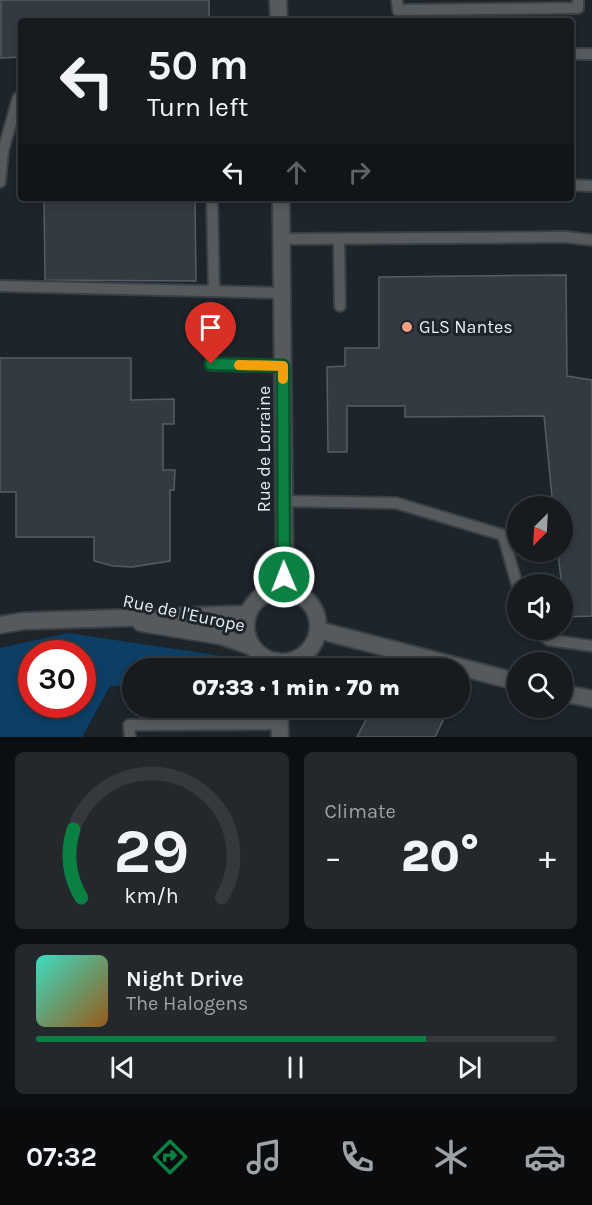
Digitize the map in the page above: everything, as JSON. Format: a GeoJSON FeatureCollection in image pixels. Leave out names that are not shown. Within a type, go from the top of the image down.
{"type":"FeatureCollection","features":[{"type":"Feature","properties":{"kind":"street"},"geometry":{"type":"LineString","coordinates":[[278,0],[279,18]]}},
{"type":"Feature","properties":{"kind":"street","name":"Rue de Lorraine"},"geometry":{"type":"LineString","coordinates":[[281,201],[285,591]]}},
{"type":"Feature","properties":{"kind":"street"},"geometry":{"type":"LineString","coordinates":[[265,658],[253,647],[246,626],[248,614],[263,596],[285,591],[306,600],[313,609],[318,630],[307,652],[298,658]]}},
{"type":"Feature","properties":{"kind":"street","name":"Rue de l'Europe"},"geometry":{"type":"LineString","coordinates":[[0,625],[24,621],[107,617],[248,614]]}},
{"type":"Feature","properties":{"kind":"street","name":"Rue de l'Europe"},"geometry":{"type":"LineString","coordinates":[[107,617],[221,636],[253,647]]}},
{"type":"Feature","properties":{"kind":"street"},"geometry":{"type":"LineString","coordinates":[[318,630],[507,679]]}},
{"type":"Feature","properties":{"kind":"street"},"geometry":{"type":"LineString","coordinates":[[573,695],[592,699]]}},
{"type":"Feature","properties":{"kind":"lane"},"geometry":{"type":"LineString","coordinates":[[398,0],[398,10],[578,8],[578,0]]}},
{"type":"Feature","properties":{"kind":"lane"},"geometry":{"type":"LineString","coordinates":[[574,54],[592,54]]}},
{"type":"Feature","properties":{"kind":"lane"},"geometry":{"type":"LineString","coordinates":[[0,182],[3,151],[18,98]]}},
{"type":"Feature","properties":{"kind":"lane"},"geometry":{"type":"LineString","coordinates":[[574,185],[592,186]]}},
{"type":"Feature","properties":{"kind":"lane"},"geometry":{"type":"LineString","coordinates":[[213,201],[214,291]]}},
{"type":"Feature","properties":{"kind":"lane"},"geometry":{"type":"LineString","coordinates":[[281,240],[566,237],[592,240]]}},
{"type":"Feature","properties":{"kind":"lane"},"geometry":{"type":"LineString","coordinates":[[339,239],[340,306]]}},
{"type":"Feature","properties":{"kind":"lane"},"geometry":{"type":"LineString","coordinates":[[0,286],[282,293]]}},
{"type":"Feature","properties":{"kind":"lane"},"geometry":{"type":"LineString","coordinates":[[211,364],[283,366]]}},
{"type":"Feature","properties":{"kind":"lane"},"geometry":{"type":"LineString","coordinates":[[284,501],[396,503],[503,535],[514,574]]}},
{"type":"Feature","properties":{"kind":"lane"},"geometry":{"type":"LineString","coordinates":[[549,640],[592,646]]}},
{"type":"Feature","properties":{"kind":"lane"},"geometry":{"type":"LineString","coordinates":[[130,737],[129,725],[280,723]]}},
{"type":"Feature","properties":{"kind":"shaded area"},"geometry":{"type":"Polygon","coordinates":[[[68,633],[230,658],[122,658],[122,685],[110,686],[96,712],[96,640],[36,640],[68,633]]]}},
{"type":"Feature","properties":{"kind":"shaded area"},"geometry":{"type":"Polygon","coordinates":[[[18,644],[18,718],[92,718],[82,737],[0,737],[0,648],[18,644]]]}},
{"type":"Feature","properties":{"kind":"building"},"geometry":{"type":"Polygon","coordinates":[[[1,0],[209,0],[209,18],[18,18],[18,57],[1,58],[1,0]]]}},
{"type":"Feature","properties":{"kind":"building"},"geometry":{"type":"Polygon","coordinates":[[[44,201],[195,201],[196,281],[45,280],[44,201]]]}},
{"type":"Feature","properties":{"kind":"building"},"geometry":{"type":"Polygon","coordinates":[[[566,275],[567,376],[592,380],[592,616],[573,617],[573,574],[560,574],[559,562],[573,562],[573,496],[552,496],[544,416],[405,417],[405,406],[347,406],[347,452],[328,452],[327,367],[345,366],[345,348],[379,348],[379,277],[566,275]]]}},
{"type":"Feature","properties":{"kind":"building"},"geometry":{"type":"Polygon","coordinates":[[[0,358],[131,358],[131,400],[174,399],[174,424],[163,424],[163,470],[175,470],[174,490],[170,490],[170,561],[132,567],[113,566],[94,561],[94,537],[16,537],[16,492],[0,492],[0,358]]]}},
{"type":"Feature","properties":{"kind":"building"},"geometry":{"type":"Polygon","coordinates":[[[367,718],[444,718],[435,737],[357,737],[367,718]]]}},
{"type":"Feature","properties":{"kind":"slow traffic"},"geometry":{"type":"LineString","coordinates":[[239,365],[283,366],[283,379]]}},
{"type":"Feature","properties":{"kind":"place","name":"GLS Nantes"},"geometry":{"type":"Point","coordinates":[407,327]}},
{"type":"Feature","properties":{"kind":"route"},"geometry":{"type":"LineString","coordinates":[[211,364],[283,366],[284,577]]}}]}
